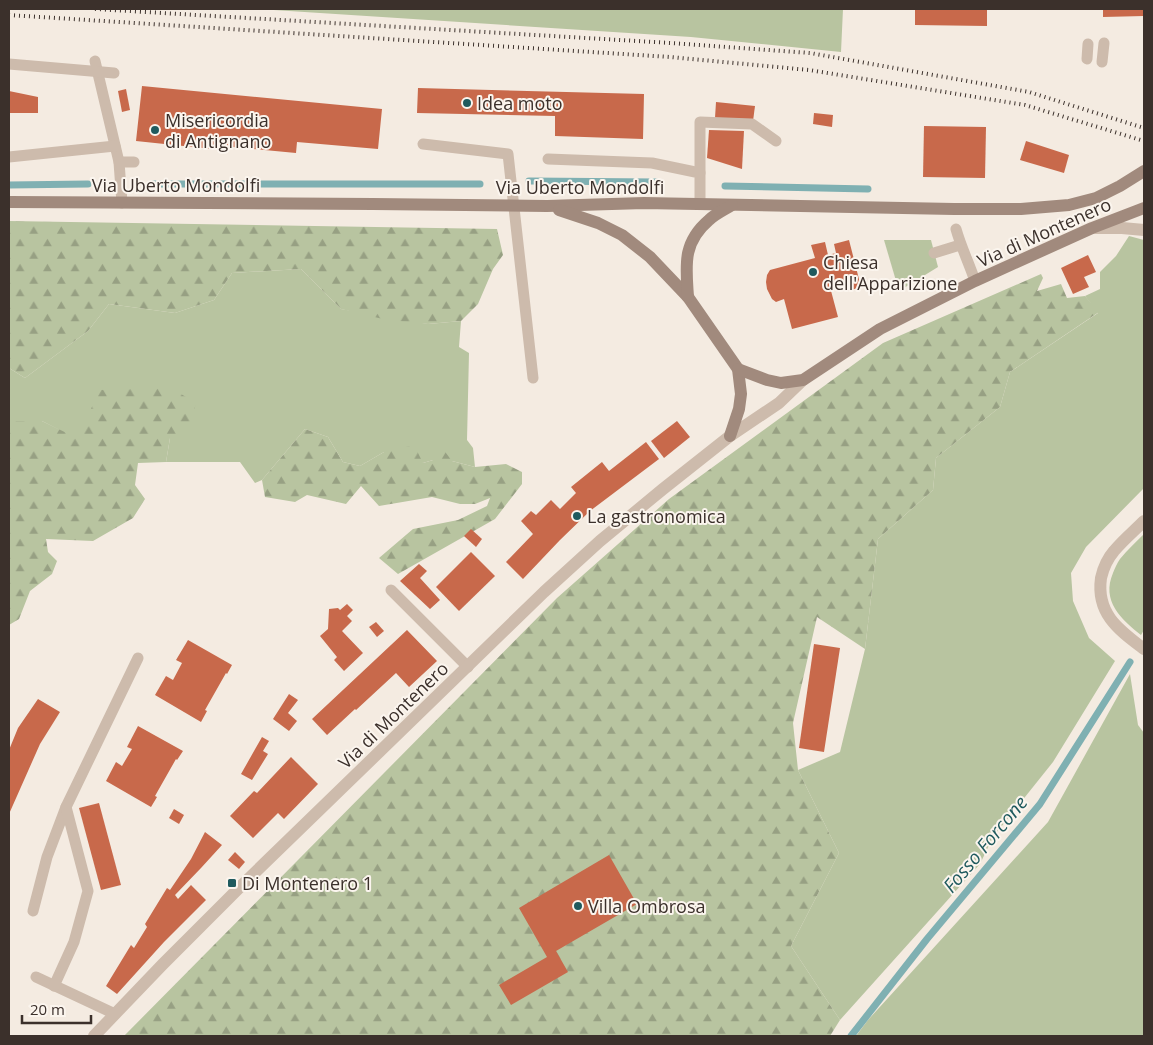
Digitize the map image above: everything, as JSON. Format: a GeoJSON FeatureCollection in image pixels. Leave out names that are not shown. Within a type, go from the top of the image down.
{"type":"FeatureCollection","features":[{"type":"Feature","properties":{"kind":"main road","name":"Via Uberto Mondolfi"},"geometry":{"type":"LineString","coordinates":[[9,202],[547,206],[644,203],[1021,209],[1070,205],[1096,198],[1144,171]]}},
{"type":"Feature","properties":{"kind":"main road"},"geometry":{"type":"LineString","coordinates":[[688,297],[687,254],[692,241],[696,233],[709,220],[732,205]]}},
{"type":"Feature","properties":{"kind":"main road"},"geometry":{"type":"LineString","coordinates":[[547,206],[575,214],[622,235],[650,256],[688,297],[738,369],[741,394],[739,409],[730,436]]}},
{"type":"Feature","properties":{"kind":"main road","name":"Via di Montenero"},"geometry":{"type":"LineString","coordinates":[[738,369],[750,375],[782,383],[803,380],[880,329],[975,281],[1092,228],[1144,208]]}},
{"type":"Feature","properties":{"kind":"street"},"geometry":{"type":"LineString","coordinates":[[1092,228],[1144,230]]}},
{"type":"Feature","properties":{"kind":"street","name":"Via di Montenero"},"geometry":{"type":"LineString","coordinates":[[94,1036],[238,888],[544,592],[600,541],[663,489],[730,436],[780,403],[803,380]]}},
{"type":"Feature","properties":{"kind":"street"},"geometry":{"type":"LineString","coordinates":[[1144,521],[1113,551],[1102,574],[1100,589],[1102,602],[1108,617],[1118,628],[1144,649]]}},
{"type":"Feature","properties":{"kind":"lane"},"geometry":{"type":"LineString","coordinates":[[1102,62],[1104,43]]}},
{"type":"Feature","properties":{"kind":"lane"},"geometry":{"type":"LineString","coordinates":[[1086,59],[1088,44]]}},
{"type":"Feature","properties":{"kind":"lane"},"geometry":{"type":"LineString","coordinates":[[9,64],[97,66],[114,73]]}},
{"type":"Feature","properties":{"kind":"lane"},"geometry":{"type":"LineString","coordinates":[[97,66],[118,162],[122,203]]}},
{"type":"Feature","properties":{"kind":"lane"},"geometry":{"type":"LineString","coordinates":[[700,204],[700,122],[752,124],[776,141]]}},
{"type":"Feature","properties":{"kind":"lane"},"geometry":{"type":"LineString","coordinates":[[423,144],[508,154],[533,378]]}},
{"type":"Feature","properties":{"kind":"lane"},"geometry":{"type":"LineString","coordinates":[[9,157],[115,146]]}},
{"type":"Feature","properties":{"kind":"lane"},"geometry":{"type":"LineString","coordinates":[[548,159],[652,163],[700,173]]}},
{"type":"Feature","properties":{"kind":"lane"},"geometry":{"type":"LineString","coordinates":[[118,162],[134,162]]}},
{"type":"Feature","properties":{"kind":"lane"},"geometry":{"type":"LineString","coordinates":[[956,229],[960,245],[970,265],[975,281]]}},
{"type":"Feature","properties":{"kind":"lane"},"geometry":{"type":"LineString","coordinates":[[934,253],[960,245]]}},
{"type":"Feature","properties":{"kind":"lane"},"geometry":{"type":"LineString","coordinates":[[391,590],[468,667]]}},
{"type":"Feature","properties":{"kind":"lane"},"geometry":{"type":"LineString","coordinates":[[33,911],[47,857],[66,807],[138,658]]}},
{"type":"Feature","properties":{"kind":"lane"},"geometry":{"type":"LineString","coordinates":[[54,986],[74,942],[88,892],[66,807]]}},
{"type":"Feature","properties":{"kind":"lane"},"geometry":{"type":"LineString","coordinates":[[36,977],[115,1014]]}},
{"type":"Feature","properties":{"kind":"green space"},"geometry":{"type":"Polygon","coordinates":[[[258,9],[843,9],[841,52],[691,37],[258,9]]]}},
{"type":"Feature","properties":{"kind":"green space"},"geometry":{"type":"Polygon","coordinates":[[[9,221],[497,229],[503,255],[493,269],[478,304],[461,321],[428,324],[387,320],[341,309],[301,269],[232,273],[214,300],[175,313],[109,304],[88,331],[25,378],[9,368],[9,221]]]}},
{"type":"Feature","properties":{"kind":"green space"},"geometry":{"type":"Polygon","coordinates":[[[1129,236],[1144,240],[1144,488],[1086,547],[1071,573],[1073,601],[1089,638],[1115,661],[1053,762],[993,837],[980,864],[840,1020],[791,946],[839,853],[798,770],[840,752],[865,649],[878,539],[933,490],[936,458],[1000,407],[1010,372],[1098,313],[1085,296],[1100,289],[1100,272],[1116,256],[1129,236]]]}},
{"type":"Feature","properties":{"kind":"green space"},"geometry":{"type":"Polygon","coordinates":[[[884,240],[931,240],[938,267],[899,291],[884,240]]]}},
{"type":"Feature","properties":{"kind":"green space"},"geometry":{"type":"Polygon","coordinates":[[[301,269],[341,309],[428,324],[461,321],[459,347],[469,353],[467,440],[473,448],[475,467],[452,461],[433,460],[423,463],[384,452],[360,466],[343,462],[328,437],[305,429],[262,480],[255,483],[240,462],[166,462],[170,438],[77,439],[42,421],[9,421],[9,368],[25,378],[88,331],[109,304],[175,313],[214,300],[232,273],[301,269]]]}},
{"type":"Feature","properties":{"kind":"green space"},"geometry":{"type":"Polygon","coordinates":[[[1041,274],[1043,278],[1037,291],[1061,284],[1067,298],[1085,296],[1099,312],[1010,372],[1000,407],[936,458],[933,490],[878,539],[865,649],[817,617],[793,723],[798,770],[839,853],[791,946],[840,1020],[830,1036],[124,1036],[557,598],[669,499],[883,343],[1041,274]]]}},
{"type":"Feature","properties":{"kind":"green space"},"geometry":{"type":"Polygon","coordinates":[[[171,388],[196,403],[189,429],[170,438],[166,462],[138,463],[135,485],[145,499],[133,518],[93,541],[46,539],[48,552],[57,561],[52,574],[30,591],[19,619],[9,625],[9,421],[42,421],[77,438],[100,390],[171,388]]]}},
{"type":"Feature","properties":{"kind":"green space"},"geometry":{"type":"Polygon","coordinates":[[[305,429],[328,437],[343,462],[360,466],[384,452],[414,445],[423,463],[433,460],[443,449],[452,461],[475,467],[506,464],[522,472],[522,484],[495,519],[398,574],[379,558],[413,529],[458,520],[487,506],[490,498],[475,504],[460,504],[432,497],[379,506],[361,486],[346,504],[307,495],[295,502],[265,497],[262,480],[305,429]]]}},
{"type":"Feature","properties":{"kind":"green space"},"geometry":{"type":"Polygon","coordinates":[[[1144,534],[1144,630],[1141,635],[1126,623],[1115,608],[1111,601],[1110,583],[1118,562],[1144,534]]]}},
{"type":"Feature","properties":{"kind":"green space"},"geometry":{"type":"Polygon","coordinates":[[[1130,674],[1138,725],[1144,733],[1144,1036],[856,1036],[868,1020],[1048,822],[1130,674]]]}},
{"type":"Feature","properties":{"kind":"building"},"geometry":{"type":"Polygon","coordinates":[[[915,9],[987,9],[987,26],[915,25],[915,9]]]}},
{"type":"Feature","properties":{"kind":"building"},"geometry":{"type":"Polygon","coordinates":[[[1103,9],[1144,9],[1144,16],[1103,17],[1103,9]]]}},
{"type":"Feature","properties":{"kind":"building"},"geometry":{"type":"Polygon","coordinates":[[[142,86],[382,109],[378,149],[297,142],[296,153],[212,145],[212,149],[136,141],[142,86]]]}},
{"type":"Feature","properties":{"kind":"building"},"geometry":{"type":"Polygon","coordinates":[[[418,88],[644,94],[643,139],[555,136],[555,116],[417,113],[418,88]]]}},
{"type":"Feature","properties":{"kind":"building"},"geometry":{"type":"Polygon","coordinates":[[[126,89],[130,110],[122,112],[118,91],[126,89]]]}},
{"type":"Feature","properties":{"kind":"building"},"geometry":{"type":"Polygon","coordinates":[[[9,91],[38,97],[38,113],[9,113],[9,91]]]}},
{"type":"Feature","properties":{"kind":"building"},"geometry":{"type":"Polygon","coordinates":[[[716,102],[755,106],[753,121],[715,118],[716,102]]]}},
{"type":"Feature","properties":{"kind":"building"},"geometry":{"type":"Polygon","coordinates":[[[814,113],[833,115],[832,127],[813,124],[814,113]]]}},
{"type":"Feature","properties":{"kind":"building"},"geometry":{"type":"Polygon","coordinates":[[[924,126],[986,127],[985,178],[923,177],[924,126]]]}},
{"type":"Feature","properties":{"kind":"building"},"geometry":{"type":"Polygon","coordinates":[[[709,130],[744,131],[742,169],[707,158],[709,130]]]}},
{"type":"Feature","properties":{"kind":"building"},"geometry":{"type":"Polygon","coordinates":[[[1026,141],[1069,155],[1064,173],[1020,160],[1026,141]]]}},
{"type":"Feature","properties":{"kind":"building","name":"Chiesa dell'Apparizione"},"geometry":{"type":"Polygon","coordinates":[[[849,240],[861,287],[848,291],[846,283],[830,287],[838,317],[792,329],[784,299],[776,302],[772,299],[767,289],[767,275],[770,270],[815,258],[811,245],[825,242],[828,255],[836,253],[834,244],[849,240]]]}},
{"type":"Feature","properties":{"kind":"building"},"geometry":{"type":"Polygon","coordinates":[[[1088,255],[1096,272],[1084,277],[1089,287],[1073,294],[1061,268],[1088,255]]]}},
{"type":"Feature","properties":{"kind":"building"},"geometry":{"type":"Polygon","coordinates":[[[677,421],[690,437],[664,458],[651,441],[677,421]]]}},
{"type":"Feature","properties":{"kind":"building"},"geometry":{"type":"Polygon","coordinates":[[[646,442],[659,459],[590,511],[523,579],[506,562],[533,534],[521,521],[531,511],[536,515],[551,500],[560,509],[576,493],[571,487],[602,462],[609,471],[646,442]]]}},
{"type":"Feature","properties":{"kind":"building"},"geometry":{"type":"Polygon","coordinates":[[[471,529],[482,539],[476,547],[464,536],[471,529]]]}},
{"type":"Feature","properties":{"kind":"building"},"geometry":{"type":"Polygon","coordinates":[[[471,552],[495,576],[459,611],[436,587],[471,552]]]}},
{"type":"Feature","properties":{"kind":"building"},"geometry":{"type":"Polygon","coordinates":[[[419,564],[427,571],[420,578],[440,600],[430,609],[400,581],[419,564]]]}},
{"type":"Feature","properties":{"kind":"building"},"geometry":{"type":"Polygon","coordinates":[[[347,604],[353,610],[347,616],[352,621],[342,631],[363,653],[344,671],[334,660],[337,657],[320,636],[328,629],[329,609],[338,608],[340,610],[347,604]]]}},
{"type":"Feature","properties":{"kind":"building"},"geometry":{"type":"Polygon","coordinates":[[[376,622],[384,631],[377,637],[369,627],[376,622]]]}},
{"type":"Feature","properties":{"kind":"building"},"geometry":{"type":"Polygon","coordinates":[[[407,630],[437,661],[409,687],[396,673],[327,735],[312,719],[407,630]]]}},
{"type":"Feature","properties":{"kind":"building"},"geometry":{"type":"Polygon","coordinates":[[[188,640],[232,665],[205,710],[207,711],[201,722],[155,695],[166,676],[173,680],[182,663],[176,660],[188,640]]]}},
{"type":"Feature","properties":{"kind":"building"},"geometry":{"type":"Polygon","coordinates":[[[814,644],[840,648],[824,752],[799,748],[814,644]]]}},
{"type":"Feature","properties":{"kind":"building"},"geometry":{"type":"Polygon","coordinates":[[[289,694],[298,700],[288,713],[297,721],[289,731],[273,719],[289,694]]]}},
{"type":"Feature","properties":{"kind":"building"},"geometry":{"type":"Polygon","coordinates":[[[38,699],[60,712],[40,744],[9,814],[9,750],[18,728],[38,699]]]}},
{"type":"Feature","properties":{"kind":"building"},"geometry":{"type":"Polygon","coordinates":[[[138,726],[183,751],[176,759],[155,796],[157,797],[151,807],[106,781],[116,762],[122,766],[132,749],[127,747],[138,726]]]}},
{"type":"Feature","properties":{"kind":"building"},"geometry":{"type":"Polygon","coordinates":[[[262,737],[269,741],[263,751],[268,754],[252,780],[241,774],[262,737]]]}},
{"type":"Feature","properties":{"kind":"building"},"geometry":{"type":"Polygon","coordinates":[[[291,757],[318,784],[284,819],[278,813],[253,838],[230,816],[254,791],[257,793],[291,757]]]}},
{"type":"Feature","properties":{"kind":"building"},"geometry":{"type":"Polygon","coordinates":[[[99,803],[121,885],[101,890],[79,808],[99,803]]]}},
{"type":"Feature","properties":{"kind":"building"},"geometry":{"type":"Polygon","coordinates":[[[174,809],[184,815],[179,824],[169,818],[174,809]]]}},
{"type":"Feature","properties":{"kind":"building"},"geometry":{"type":"Polygon","coordinates":[[[205,832],[222,845],[175,895],[178,899],[191,885],[206,900],[164,942],[117,994],[106,986],[131,945],[134,948],[147,927],[145,924],[167,888],[170,890],[191,859],[205,832]]]}},
{"type":"Feature","properties":{"kind":"building"},"geometry":{"type":"Polygon","coordinates":[[[235,852],[245,862],[239,869],[228,860],[235,852]]]}},
{"type":"Feature","properties":{"kind":"building","name":"Villa Ombrosa"},"geometry":{"type":"Polygon","coordinates":[[[609,855],[637,904],[556,951],[568,972],[511,1005],[499,985],[547,957],[519,908],[609,855]]]}},
{"type":"Feature","properties":{"kind":"waterway"},"geometry":{"type":"LineString","coordinates":[[529,181],[656,182]]}},
{"type":"Feature","properties":{"kind":"waterway"},"geometry":{"type":"LineString","coordinates":[[9,185],[88,184]]}},
{"type":"Feature","properties":{"kind":"waterway"},"geometry":{"type":"LineString","coordinates":[[151,184],[480,184]]}},
{"type":"Feature","properties":{"kind":"waterway"},"geometry":{"type":"LineString","coordinates":[[725,186],[868,189]]}},
{"type":"Feature","properties":{"kind":"waterway","name":"Fosso Forcone"},"geometry":{"type":"LineString","coordinates":[[851,1036],[927,939],[1040,804],[1130,662]]}},
{"type":"Feature","properties":{"kind":"railway"},"geometry":{"type":"LineString","coordinates":[[95,9],[810,53],[1029,92],[1144,128]]}},
{"type":"Feature","properties":{"kind":"railway"},"geometry":{"type":"LineString","coordinates":[[9,15],[670,57],[809,70],[1025,105],[1144,141]]}},
{"type":"Feature","properties":{"kind":"place","name":"Idea moto"},"geometry":{"type":"Point","coordinates":[467,103]}},
{"type":"Feature","properties":{"kind":"place","name":"Misericordia di Antignano"},"geometry":{"type":"Point","coordinates":[155,130]}},
{"type":"Feature","properties":{"kind":"place","name":"Chiesa dell'Apparizione"},"geometry":{"type":"Point","coordinates":[813,272]}},
{"type":"Feature","properties":{"kind":"place","name":"La gastronomica"},"geometry":{"type":"Point","coordinates":[577,516]}},
{"type":"Feature","properties":{"kind":"place","name":"Di Montenero 1"},"geometry":{"type":"Point","coordinates":[232,883]}},
{"type":"Feature","properties":{"kind":"place","name":"Villa Ombrosa"},"geometry":{"type":"Point","coordinates":[578,906]}}]}
